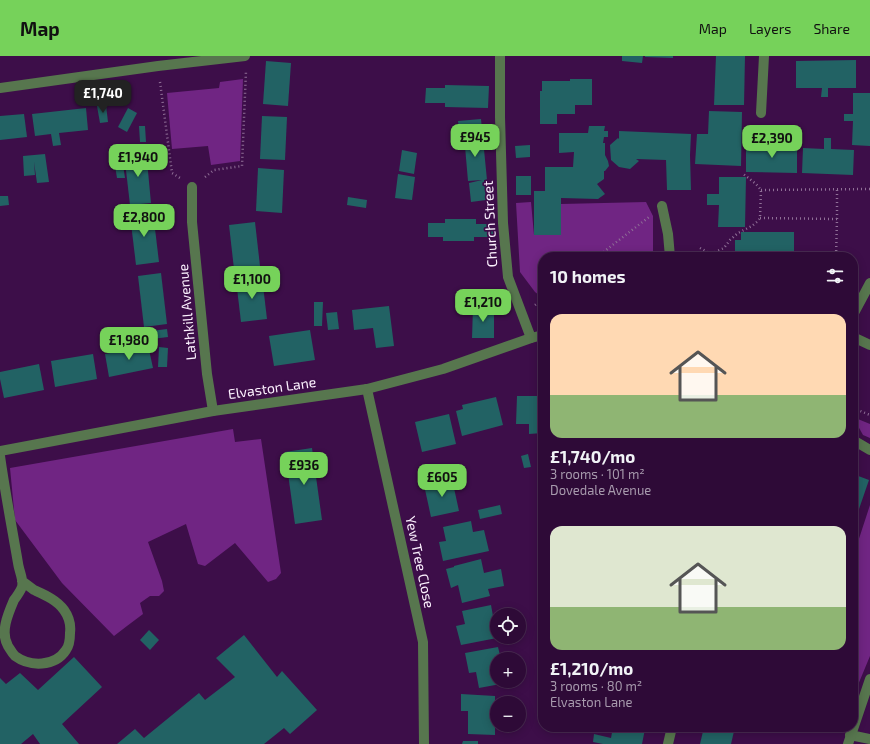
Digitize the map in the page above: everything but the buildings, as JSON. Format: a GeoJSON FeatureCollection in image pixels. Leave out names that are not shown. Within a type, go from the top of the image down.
{"type":"FeatureCollection","features":[{"type":"Feature","properties":{"kind":"street"},"geometry":{"type":"LineString","coordinates":[[0,88],[158,66],[245,56]]}},
{"type":"Feature","properties":{"kind":"street","name":"Church Street"},"geometry":{"type":"LineString","coordinates":[[500,56],[502,208],[508,277],[531,338]]}},
{"type":"Feature","properties":{"kind":"street"},"geometry":{"type":"LineString","coordinates":[[761,113],[764,56]]}},
{"type":"Feature","properties":{"kind":"street","name":"Lathkill Avenue"},"geometry":{"type":"LineString","coordinates":[[192,187],[192,222],[207,374],[213,411]]}},
{"type":"Feature","properties":{"kind":"street"},"geometry":{"type":"LineString","coordinates":[[662,206],[668,234],[670,252]]}},
{"type":"Feature","properties":{"kind":"street"},"geometry":{"type":"LineString","coordinates":[[858,306],[870,283]]}},
{"type":"Feature","properties":{"kind":"street","name":"Elvaston Lane"},"geometry":{"type":"LineString","coordinates":[[0,451],[213,411],[367,389],[443,369],[538,336]]}},
{"type":"Feature","properties":{"kind":"street"},"geometry":{"type":"LineString","coordinates":[[858,339],[870,345]]}},
{"type":"Feature","properties":{"kind":"street","name":"Yew Tree Close"},"geometry":{"type":"LineString","coordinates":[[367,389],[423,642],[424,744]]}},
{"type":"Feature","properties":{"kind":"street"},"geometry":{"type":"LineString","coordinates":[[858,443],[870,450]]}},
{"type":"Feature","properties":{"kind":"street"},"geometry":{"type":"LineString","coordinates":[[0,456],[22,581],[22,587],[8,612],[4,639],[14,655],[22,660],[36,664],[50,662],[60,658],[67,649],[70,639],[69,619],[64,610],[56,602],[22,581]]}},
{"type":"Feature","properties":{"kind":"street"},"geometry":{"type":"LineString","coordinates":[[858,714],[870,679]]}},
{"type":"Feature","properties":{"kind":"street"},"geometry":{"type":"LineString","coordinates":[[668,744],[671,732]]}},
{"type":"Feature","properties":{"kind":"street"},"geometry":{"type":"LineString","coordinates":[[849,740],[870,739]]}},
{"type":"Feature","properties":{"kind":"path"},"geometry":{"type":"LineString","coordinates":[[158,66],[172,173],[192,187],[214,170],[242,166],[246,76],[245,56]]}},
{"type":"Feature","properties":{"kind":"path"},"geometry":{"type":"LineString","coordinates":[[718,252],[724,248],[738,233],[752,226],[760,218],[761,190],[742,173]]}},
{"type":"Feature","properties":{"kind":"path"},"geometry":{"type":"LineString","coordinates":[[761,190],[870,189]]}},
{"type":"Feature","properties":{"kind":"path"},"geometry":{"type":"LineString","coordinates":[[836,252],[837,190]]}},
{"type":"Feature","properties":{"kind":"path"},"geometry":{"type":"LineString","coordinates":[[603,252],[662,206]]}},
{"type":"Feature","properties":{"kind":"path"},"geometry":{"type":"LineString","coordinates":[[760,218],[837,219]]}},
{"type":"Feature","properties":{"kind":"path"},"geometry":{"type":"LineString","coordinates":[[700,248],[706,252]]}},
{"type":"Feature","properties":{"kind":"path"},"geometry":{"type":"LineString","coordinates":[[858,410],[870,415]]}},
{"type":"Feature","properties":{"kind":"shaded area"},"geometry":{"type":"Polygon","coordinates":[[[243,79],[240,161],[211,165],[208,146],[172,149],[167,93],[219,88],[220,82],[243,79]]]}},
{"type":"Feature","properties":{"kind":"shaded area"},"geometry":{"type":"Polygon","coordinates":[[[531,202],[534,235],[560,235],[561,204],[646,202],[653,216],[653,252],[538,252],[538,294],[520,272],[516,203],[531,202]]]}},
{"type":"Feature","properties":{"kind":"shaded area"},"geometry":{"type":"Polygon","coordinates":[[[858,419],[870,424],[870,438],[863,435],[858,426],[858,419]]]}},
{"type":"Feature","properties":{"kind":"shaded area"},"geometry":{"type":"Polygon","coordinates":[[[233,429],[235,442],[261,439],[281,573],[276,579],[268,582],[235,543],[205,566],[198,564],[186,524],[148,542],[162,581],[164,591],[159,596],[150,596],[140,603],[143,614],[114,636],[62,583],[15,520],[10,468],[233,429]]]}},
{"type":"Feature","properties":{"kind":"shaded area"},"geometry":{"type":"Polygon","coordinates":[[[870,505],[870,656],[858,685],[858,542],[870,505]]]}}]}
